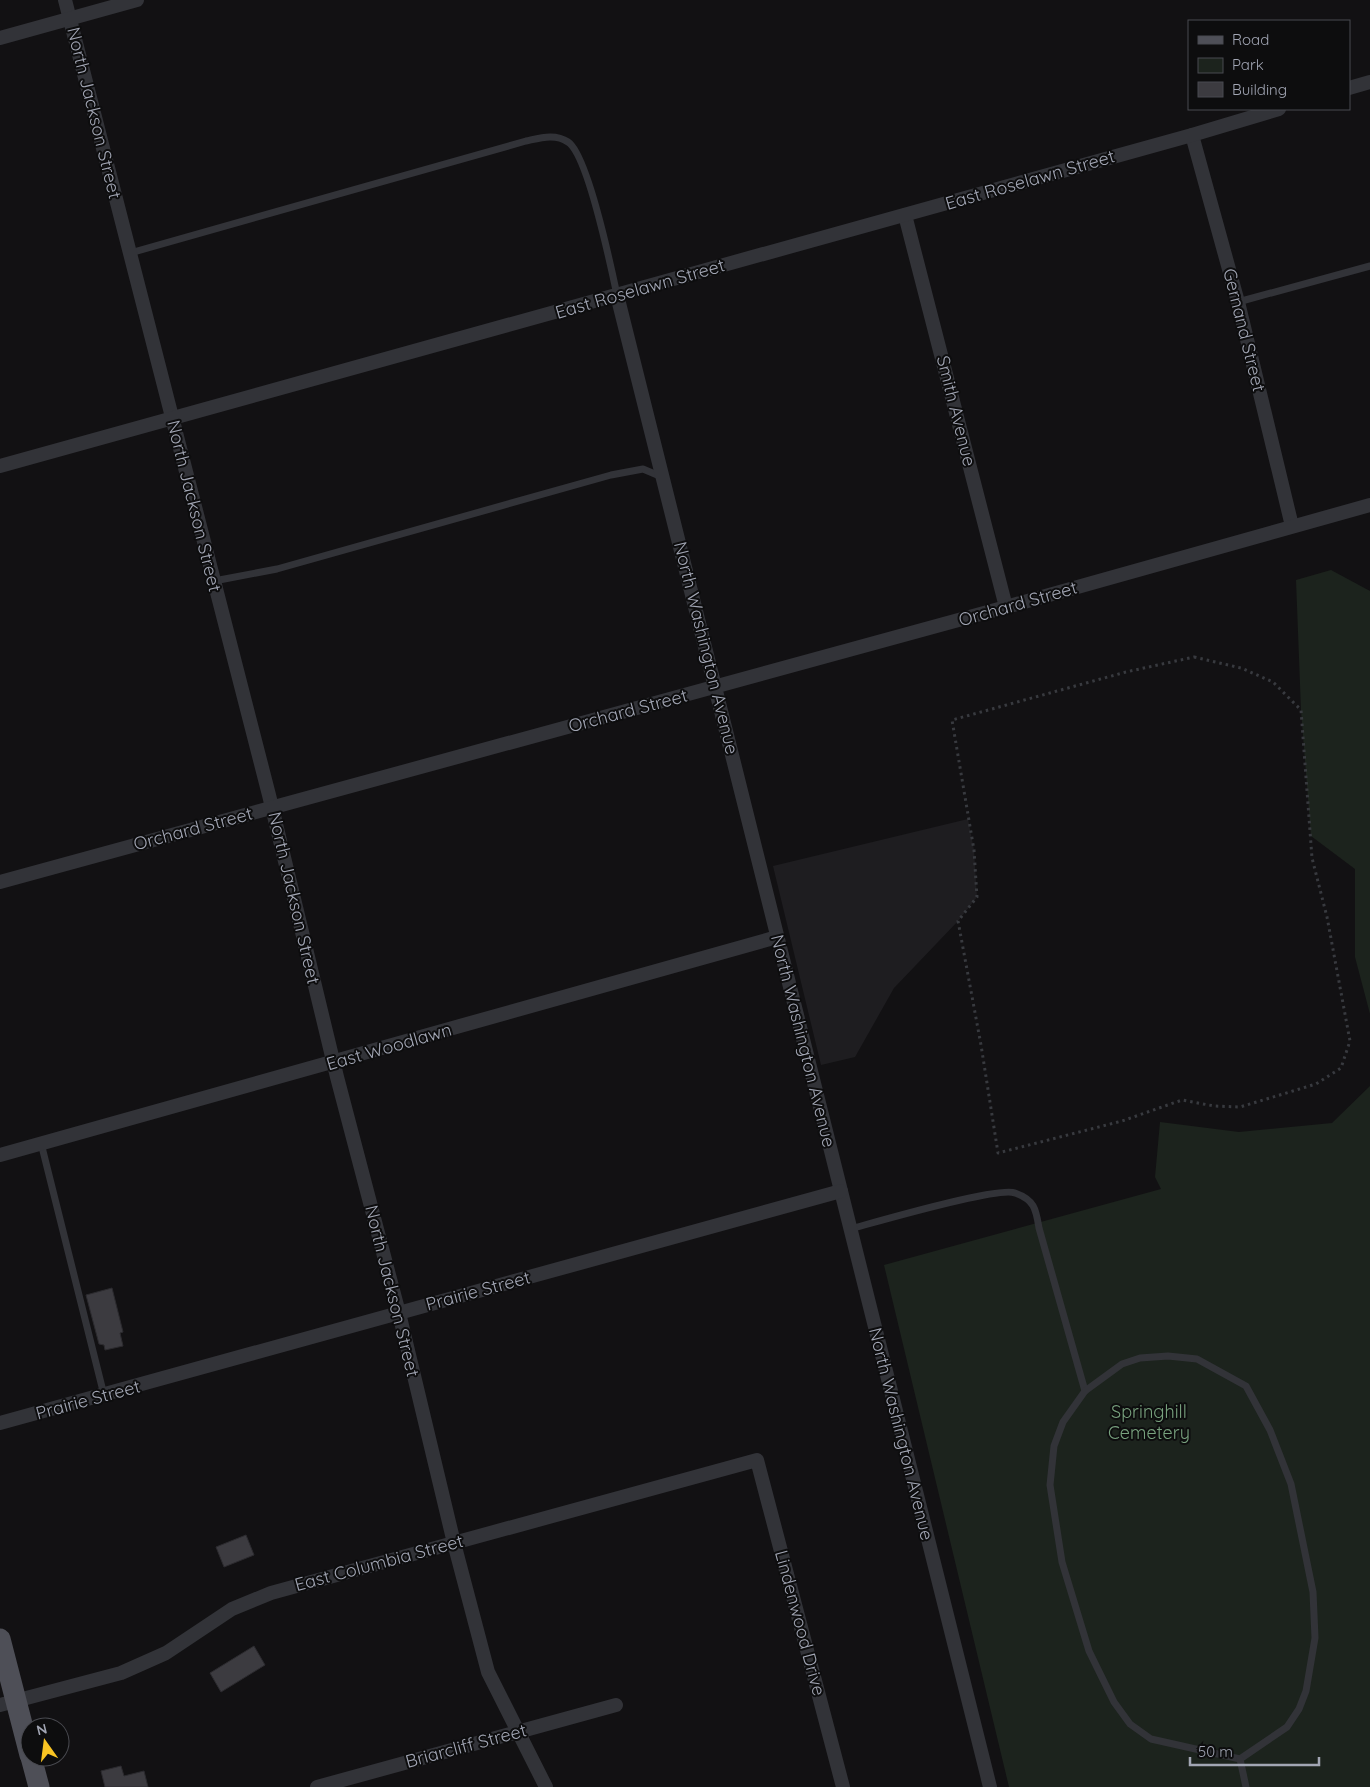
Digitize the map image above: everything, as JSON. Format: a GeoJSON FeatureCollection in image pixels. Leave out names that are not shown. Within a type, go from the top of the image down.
{"type":"FeatureCollection","features":[{"type":"Feature","properties":{"kind":"main road"},"geometry":{"type":"LineString","coordinates":[[0,1639],[8,1703],[20,1732]]}},
{"type":"Feature","properties":{"kind":"main road"},"geometry":{"type":"LineString","coordinates":[[33,1767],[39,1787]]}},
{"type":"Feature","properties":{"kind":"street","name":"North Jackson Street"},"geometry":{"type":"LineString","coordinates":[[65,0],[273,808],[334,1062],[399,1313],[454,1543],[488,1672],[546,1787]]}},
{"type":"Feature","properties":{"kind":"street"},"geometry":{"type":"LineString","coordinates":[[0,38],[137,0]]}},
{"type":"Feature","properties":{"kind":"street"},"geometry":{"type":"LineString","coordinates":[[1350,88],[1370,82]]}},
{"type":"Feature","properties":{"kind":"street","name":"East Roselawn Street"},"geometry":{"type":"LineString","coordinates":[[0,466],[1192,135],[1276,110]]}},
{"type":"Feature","properties":{"kind":"street","name":"Gernand Street"},"geometry":{"type":"LineString","coordinates":[[1192,135],[1238,302],[1292,526]]}},
{"type":"Feature","properties":{"kind":"street","name":"Smith Avenue"},"geometry":{"type":"LineString","coordinates":[[905,215],[1006,607]]}},
{"type":"Feature","properties":{"kind":"street","name":"North Washington Avenue"},"geometry":{"type":"LineString","coordinates":[[617,295],[990,1787]]}},
{"type":"Feature","properties":{"kind":"street","name":"Orchard Street"},"geometry":{"type":"LineString","coordinates":[[0,882],[1006,607],[1370,505]]}},
{"type":"Feature","properties":{"kind":"street","name":"East Woodlawn"},"geometry":{"type":"LineString","coordinates":[[0,1154],[777,937]]}},
{"type":"Feature","properties":{"kind":"street","name":"Prairie Street"},"geometry":{"type":"LineString","coordinates":[[0,1423],[104,1396],[841,1191]]}},
{"type":"Feature","properties":{"kind":"street","name":"East Columbia Street"},"geometry":{"type":"LineString","coordinates":[[8,1703],[121,1673],[166,1652],[232,1609],[271,1593],[757,1460]]}},
{"type":"Feature","properties":{"kind":"street","name":"Lindenwood Drive"},"geometry":{"type":"LineString","coordinates":[[757,1460],[843,1787]]}},
{"type":"Feature","properties":{"kind":"street","name":"Briarcliff Street"},"geometry":{"type":"LineString","coordinates":[[317,1787],[616,1705]]}},
{"type":"Feature","properties":{"kind":"lane"},"geometry":{"type":"LineString","coordinates":[[130,253],[526,141],[550,136],[568,142],[580,160],[597,210],[617,295]]}},
{"type":"Feature","properties":{"kind":"lane"},"geometry":{"type":"LineString","coordinates":[[1238,302],[1370,266]]}},
{"type":"Feature","properties":{"kind":"lane"},"geometry":{"type":"LineString","coordinates":[[214,580],[277,569],[611,475],[643,469],[663,478]]}},
{"type":"Feature","properties":{"kind":"lane"},"geometry":{"type":"LineString","coordinates":[[41,1143],[104,1396]]}},
{"type":"Feature","properties":{"kind":"lane"},"geometry":{"type":"LineString","coordinates":[[850,1229],[986,1194],[1014,1192],[1026,1199],[1036,1208],[1085,1390]]}},
{"type":"Feature","properties":{"kind":"lane"},"geometry":{"type":"LineString","coordinates":[[1168,1356],[1197,1359],[1246,1386],[1270,1430],[1292,1493],[1313,1592],[1315,1638],[1306,1691],[1300,1709],[1287,1727],[1240,1759],[1151,1739],[1130,1724],[1114,1702],[1089,1651],[1062,1562],[1050,1485],[1054,1446],[1063,1422],[1085,1390],[1122,1364],[1140,1358],[1168,1356]]}},
{"type":"Feature","properties":{"kind":"lane"},"geometry":{"type":"LineString","coordinates":[[1240,1759],[1246,1787]]}},
{"type":"Feature","properties":{"kind":"path"},"geometry":{"type":"LineString","coordinates":[[1194,657],[1241,668],[1273,682],[1301,710],[1312,858],[1327,918],[1350,1041],[1341,1068],[1316,1084],[1240,1108],[1214,1106],[1182,1100],[1114,1124],[998,1153],[981,1045],[958,921],[977,897],[974,850],[952,720],[1126,672],[1194,657]]}},
{"type":"Feature","properties":{"kind":"shaded area"},"geometry":{"type":"Polygon","coordinates":[[[968,819],[974,850],[977,897],[958,921],[894,988],[855,1057],[821,1065],[773,866],[968,819]]]}},
{"type":"Feature","properties":{"kind":"green space"},"geometry":{"type":"Polygon","coordinates":[[[1331,570],[1370,591],[1370,1014],[1355,957],[1355,869],[1311,836],[1301,710],[1296,580],[1331,570]]]}},
{"type":"Feature","properties":{"kind":"green space","name":"Springhill Cemetery"},"geometry":{"type":"Polygon","coordinates":[[[1370,1086],[1370,1787],[1009,1787],[884,1265],[1161,1189],[1155,1177],[1160,1122],[1239,1132],[1332,1123],[1370,1086]]]}},
{"type":"Feature","properties":{"kind":"building"},"geometry":{"type":"Polygon","coordinates":[[[112,1288],[123,1332],[120,1333],[123,1346],[105,1350],[104,1345],[99,1344],[86,1295],[112,1288]]]}},
{"type":"Feature","properties":{"kind":"building"},"geometry":{"type":"Polygon","coordinates":[[[246,1535],[254,1555],[224,1567],[216,1547],[246,1535]]]}},
{"type":"Feature","properties":{"kind":"building"},"geometry":{"type":"Polygon","coordinates":[[[254,1646],[265,1665],[221,1692],[210,1673],[254,1646]]]}},
{"type":"Feature","properties":{"kind":"building"},"geometry":{"type":"Polygon","coordinates":[[[121,1766],[124,1776],[144,1771],[148,1787],[105,1787],[101,1771],[121,1766]]]}}]}
